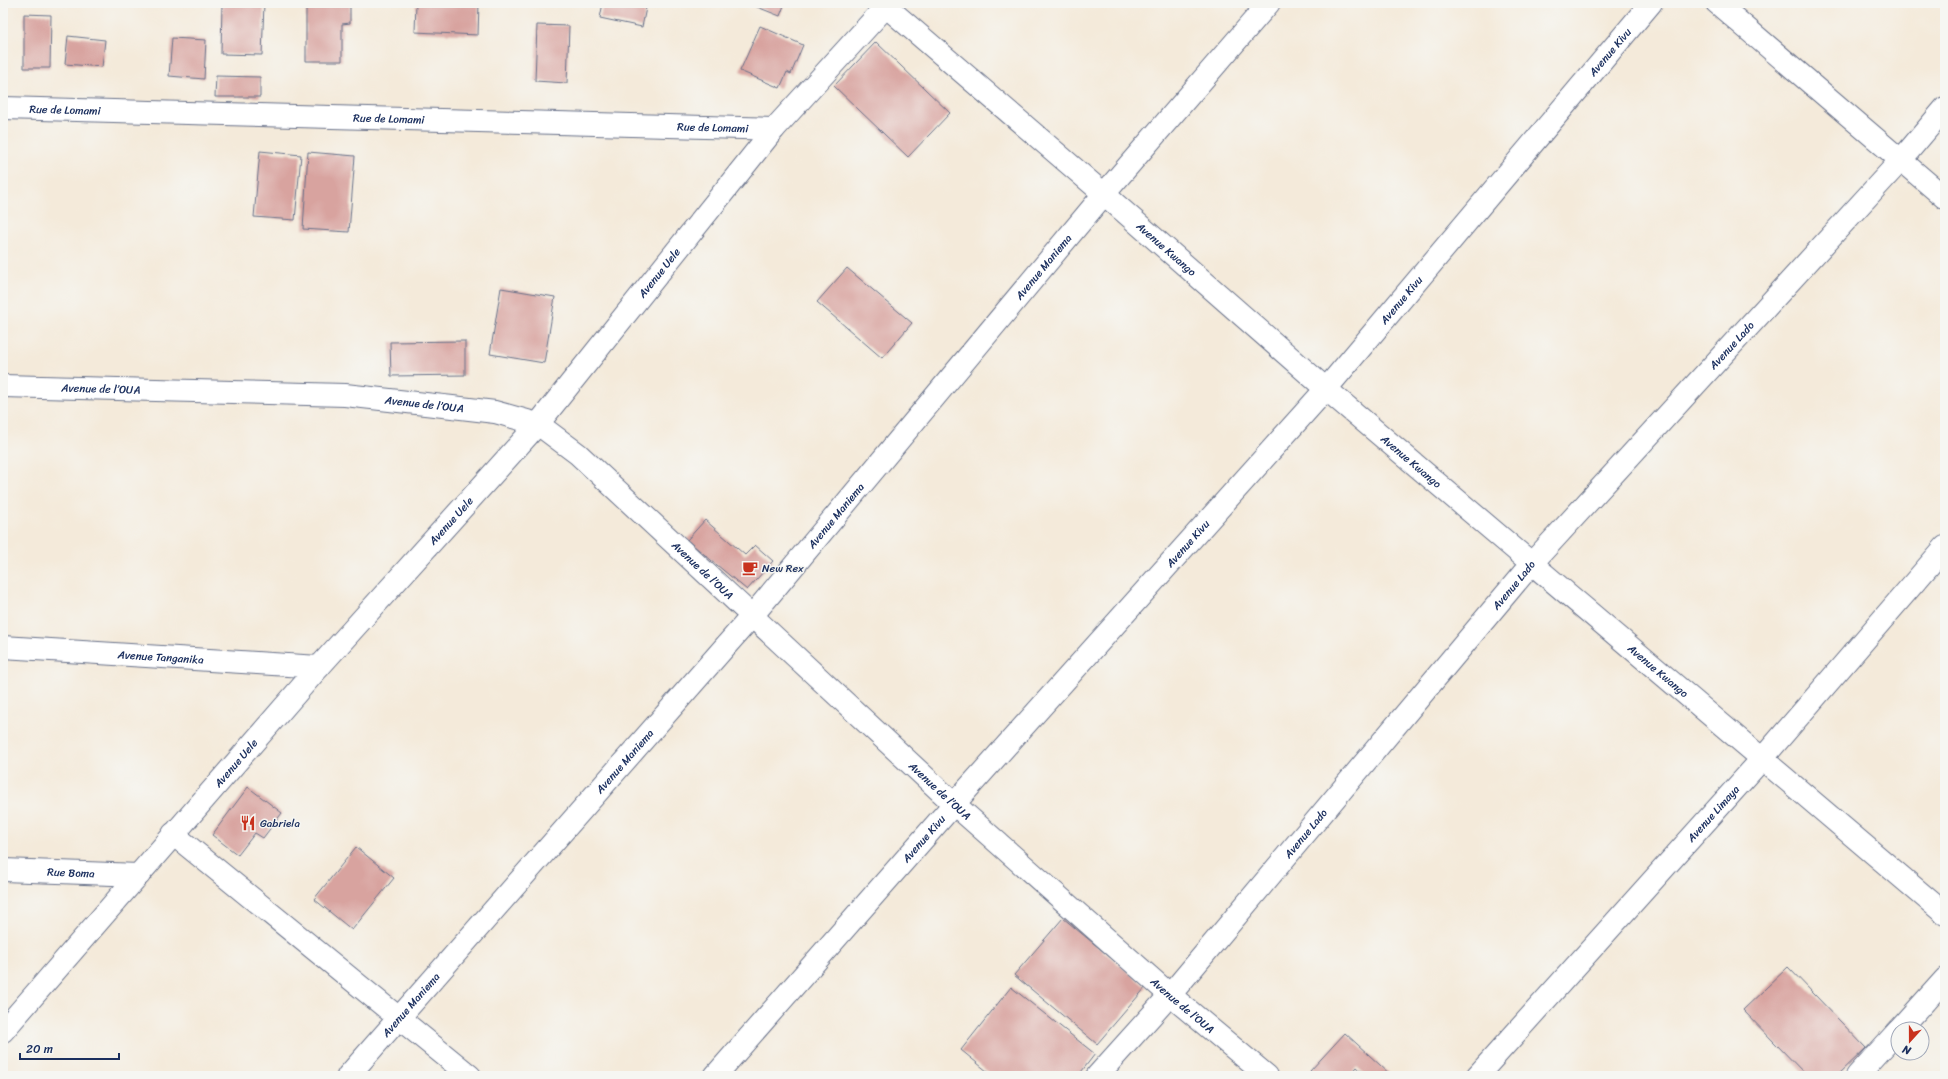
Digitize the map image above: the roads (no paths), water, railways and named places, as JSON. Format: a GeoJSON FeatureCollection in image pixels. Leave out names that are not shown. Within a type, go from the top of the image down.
{"type":"FeatureCollection","features":[{"type":"Feature","properties":{"kind":"street","name":"Avenue Maniema"},"geometry":{"type":"LineString","coordinates":[[348,1076],[398,1017],[752,616],[1104,194],[1269,3]]}},
{"type":"Feature","properties":{"kind":"street","name":"Avenue Kivu"},"geometry":{"type":"LineString","coordinates":[[715,1076],[954,804],[1326,389],[1651,3]]}},
{"type":"Feature","properties":{"kind":"street"},"geometry":{"type":"LineString","coordinates":[[1716,3],[1945,198]]}},
{"type":"Feature","properties":{"kind":"street","name":"Avenue Kwango"},"geometry":{"type":"LineString","coordinates":[[886,4],[1326,389],[1945,914]]}},
{"type":"Feature","properties":{"kind":"street","name":"Avenue Uele"},"geometry":{"type":"LineString","coordinates":[[3,1031],[319,667],[538,424],[774,129],[886,4]]}},
{"type":"Feature","properties":{"kind":"street","name":"Rue de Lomami"},"geometry":{"type":"LineString","coordinates":[[3,108],[774,129]]}},
{"type":"Feature","properties":{"kind":"street","name":"Avenue Lado"},"geometry":{"type":"LineString","coordinates":[[1097,1076],[1170,995],[1532,563],[1901,160],[1945,108]]}},
{"type":"Feature","properties":{"kind":"street","name":"Avenue de l’OUA"},"geometry":{"type":"LineString","coordinates":[[3,386],[345,395],[495,412],[538,424],[578,454],[954,804],[1170,995],[1267,1076]]}},
{"type":"Feature","properties":{"kind":"street","name":"Avenue Limaya"},"geometry":{"type":"LineString","coordinates":[[1478,1076],[1762,759],[1945,547]]}},
{"type":"Feature","properties":{"kind":"street","name":"Avenue Tanganika"},"geometry":{"type":"LineString","coordinates":[[3,647],[319,667]]}},
{"type":"Feature","properties":{"kind":"street"},"geometry":{"type":"LineString","coordinates":[[173,834],[470,1076]]}},
{"type":"Feature","properties":{"kind":"street","name":"Rue Boma"},"geometry":{"type":"LineString","coordinates":[[3,870],[139,875]]}},
{"type":"Feature","properties":{"kind":"street"},"geometry":{"type":"LineString","coordinates":[[1907,1021],[1945,979]]}},
{"type":"Feature","properties":{"kind":"street"},"geometry":{"type":"LineString","coordinates":[[1858,1076],[1890,1040]]}},
{"type":"Feature","properties":{"kind":"place","name":"New Rex"},"geometry":{"type":"Point","coordinates":[750,568]}},
{"type":"Feature","properties":{"kind":"place","name":"Gabriela"},"geometry":{"type":"Point","coordinates":[248,823]}}]}
